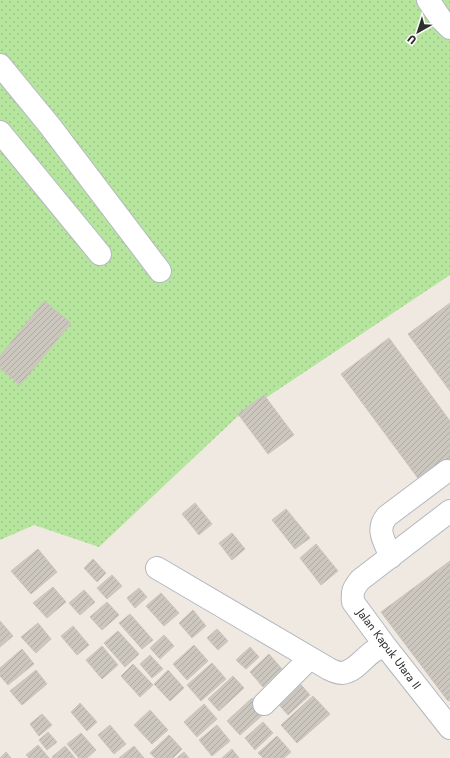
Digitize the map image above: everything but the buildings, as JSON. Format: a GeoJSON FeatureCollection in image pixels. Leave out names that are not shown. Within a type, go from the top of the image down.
{"type":"FeatureCollection","features":[{"type":"Feature","properties":{"kind":"street"},"geometry":{"type":"LineString","coordinates":[[428,0],[441,19],[450,28]]}},
{"type":"Feature","properties":{"kind":"street"},"geometry":{"type":"LineString","coordinates":[[0,65],[50,126],[160,271]]}},
{"type":"Feature","properties":{"kind":"street"},"geometry":{"type":"LineString","coordinates":[[0,132],[100,254]]}},
{"type":"Feature","properties":{"kind":"street"},"geometry":{"type":"LineString","coordinates":[[376,568],[382,522],[387,516],[447,471]]}},
{"type":"Feature","properties":{"kind":"street"},"geometry":{"type":"LineString","coordinates":[[376,568],[450,511]]}},
{"type":"Feature","properties":{"kind":"street"},"geometry":{"type":"LineString","coordinates":[[157,568],[329,670],[341,673],[351,670],[374,650],[386,646]]}},
{"type":"Feature","properties":{"kind":"street","name":"Jalan Kapuk Utara II"},"geometry":{"type":"LineString","coordinates":[[376,568],[354,588],[354,602],[386,646],[450,728]]}},
{"type":"Feature","properties":{"kind":"street"},"geometry":{"type":"LineString","coordinates":[[264,704],[310,658]]}},
{"type":"Feature","properties":{"kind":"green space"},"geometry":{"type":"Polygon","coordinates":[[[0,0],[450,0],[450,275],[237,417],[99,547],[34,525],[0,540],[0,0]]]}}]}
